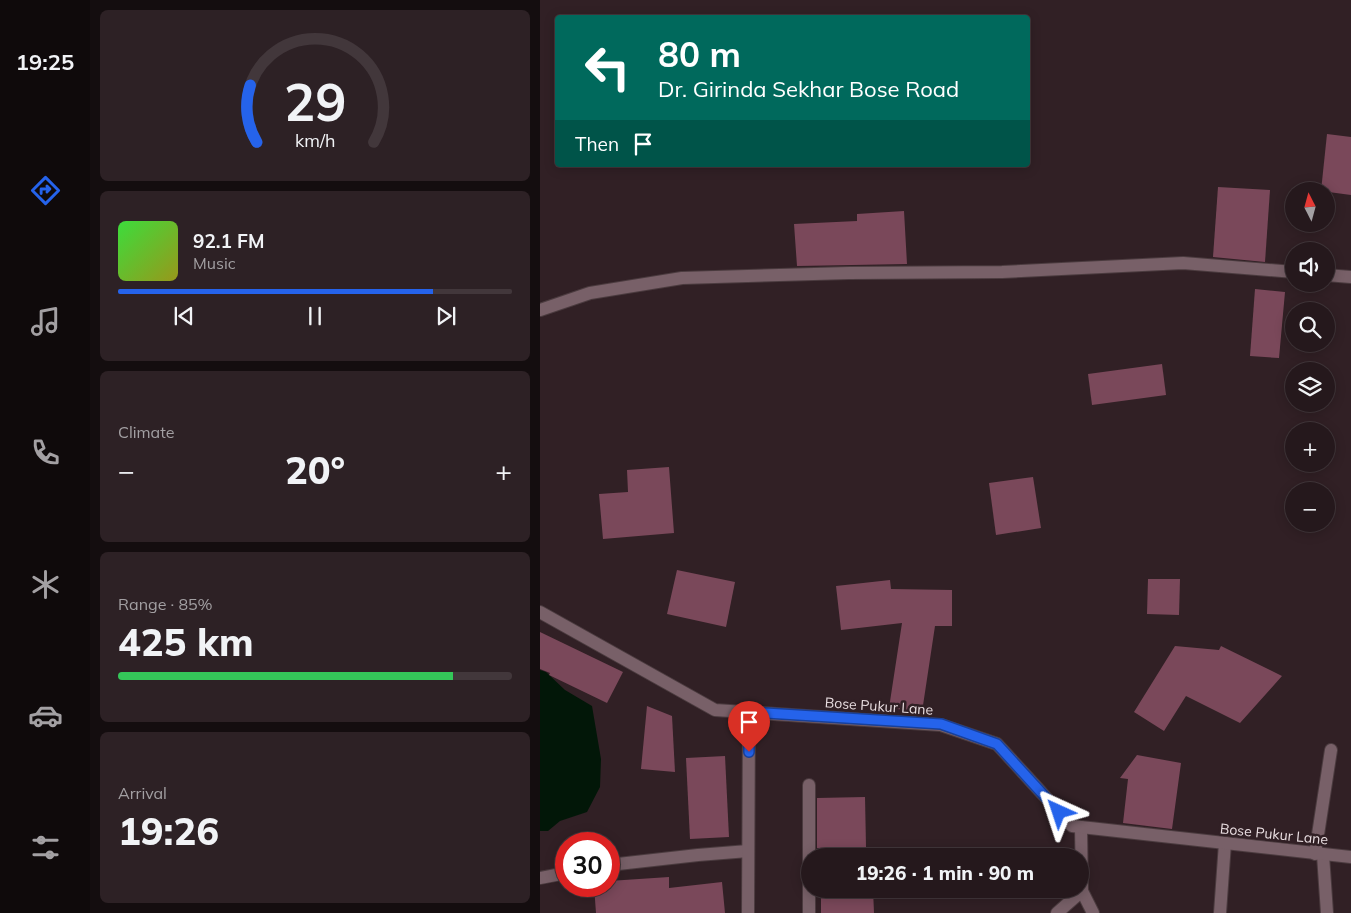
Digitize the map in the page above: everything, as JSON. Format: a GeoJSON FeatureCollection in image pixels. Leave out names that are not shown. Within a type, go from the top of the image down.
{"type":"FeatureCollection","features":[{"type":"Feature","properties":{"kind":"street"},"geometry":{"type":"LineString","coordinates":[[540,310],[590,293],[682,278],[849,273],[1002,272],[1183,263],[1285,271]]}},
{"type":"Feature","properties":{"kind":"street"},"geometry":{"type":"LineString","coordinates":[[1335,276],[1351,277]]}},
{"type":"Feature","properties":{"kind":"street","name":"Bose Pukur Lane"},"geometry":{"type":"LineString","coordinates":[[540,612],[715,710],[941,724],[997,744],[1072,826],[1351,857]]}},
{"type":"Feature","properties":{"kind":"street"},"geometry":{"type":"LineString","coordinates":[[748,913],[749,712]]}},
{"type":"Feature","properties":{"kind":"street"},"geometry":{"type":"LineString","coordinates":[[1327,913],[1319,854],[1331,750]]}},
{"type":"Feature","properties":{"kind":"street"},"geometry":{"type":"LineString","coordinates":[[809,785],[810,913]]}},
{"type":"Feature","properties":{"kind":"street"},"geometry":{"type":"LineString","coordinates":[[1081,827],[1081,848]]}},
{"type":"Feature","properties":{"kind":"street"},"geometry":{"type":"LineString","coordinates":[[1220,913],[1225,843]]}},
{"type":"Feature","properties":{"kind":"street"},"geometry":{"type":"LineString","coordinates":[[620,864],[748,851]]}},
{"type":"Feature","properties":{"kind":"street"},"geometry":{"type":"LineString","coordinates":[[540,878],[555,875]]}},
{"type":"Feature","properties":{"kind":"street"},"geometry":{"type":"LineString","coordinates":[[1057,913],[1074,898]]}},
{"type":"Feature","properties":{"kind":"street"},"geometry":{"type":"LineString","coordinates":[[1086,898],[1094,913]]}},
{"type":"Feature","properties":{"kind":"shaded area"},"geometry":{"type":"Polygon","coordinates":[[[540,670],[546,672],[565,690],[592,706],[601,759],[600,787],[587,812],[560,821],[548,831],[540,831],[540,670]]]}},
{"type":"Feature","properties":{"kind":"building"},"geometry":{"type":"Polygon","coordinates":[[[1327,134],[1351,137],[1351,195],[1335,193],[1335,182],[1322,182],[1327,134]]]}},
{"type":"Feature","properties":{"kind":"building"},"geometry":{"type":"Polygon","coordinates":[[[1218,187],[1270,190],[1265,262],[1213,257],[1218,187]]]}},
{"type":"Feature","properties":{"kind":"building"},"geometry":{"type":"Polygon","coordinates":[[[904,211],[907,264],[797,266],[794,224],[857,221],[857,214],[904,211]]]}},
{"type":"Feature","properties":{"kind":"building"},"geometry":{"type":"Polygon","coordinates":[[[1255,289],[1285,292],[1279,358],[1250,356],[1255,289]]]}},
{"type":"Feature","properties":{"kind":"building"},"geometry":{"type":"Polygon","coordinates":[[[1162,364],[1166,395],[1092,405],[1088,374],[1162,364]]]}},
{"type":"Feature","properties":{"kind":"building"},"geometry":{"type":"Polygon","coordinates":[[[669,467],[674,533],[603,539],[599,494],[628,492],[627,470],[669,467]]]}},
{"type":"Feature","properties":{"kind":"building"},"geometry":{"type":"Polygon","coordinates":[[[1033,477],[1041,528],[996,535],[989,483],[1033,477]]]}},
{"type":"Feature","properties":{"kind":"building"},"geometry":{"type":"Polygon","coordinates":[[[677,570],[735,582],[726,627],[667,614],[677,570]]]}},
{"type":"Feature","properties":{"kind":"building"},"geometry":{"type":"Polygon","coordinates":[[[1148,579],[1180,579],[1179,615],[1147,614],[1148,579]]]}},
{"type":"Feature","properties":{"kind":"building"},"geometry":{"type":"Polygon","coordinates":[[[890,580],[891,589],[952,590],[952,626],[935,626],[922,712],[889,708],[902,623],[841,630],[836,586],[890,580]]]}},
{"type":"Feature","properties":{"kind":"building"},"geometry":{"type":"Polygon","coordinates":[[[540,632],[623,672],[607,703],[540,669],[540,632]]]}},
{"type":"Feature","properties":{"kind":"building"},"geometry":{"type":"Polygon","coordinates":[[[1175,646],[1219,650],[1221,646],[1282,676],[1240,723],[1186,696],[1164,731],[1134,712],[1175,646]]]}},
{"type":"Feature","properties":{"kind":"building"},"geometry":{"type":"Polygon","coordinates":[[[647,706],[672,716],[675,772],[641,769],[647,706]]]}},
{"type":"Feature","properties":{"kind":"building"},"geometry":{"type":"Polygon","coordinates":[[[1137,755],[1181,763],[1172,829],[1123,823],[1128,779],[1120,778],[1137,755]]]}},
{"type":"Feature","properties":{"kind":"building"},"geometry":{"type":"Polygon","coordinates":[[[725,756],[729,837],[690,839],[686,758],[725,756]]]}},
{"type":"Feature","properties":{"kind":"building"},"geometry":{"type":"Polygon","coordinates":[[[865,797],[866,847],[817,848],[817,798],[865,797]]]}},
{"type":"Feature","properties":{"kind":"building"},"geometry":{"type":"Polygon","coordinates":[[[669,877],[669,888],[722,882],[725,913],[596,913],[595,897],[620,897],[620,880],[669,877]]]}},
{"type":"Feature","properties":{"kind":"building"},"geometry":{"type":"Polygon","coordinates":[[[821,898],[873,898],[874,913],[821,913],[821,898]]]}},
{"type":"Feature","properties":{"kind":"route"},"geometry":{"type":"LineString","coordinates":[[749,752],[749,712],[941,724],[997,744],[1059,812]]}}]}
